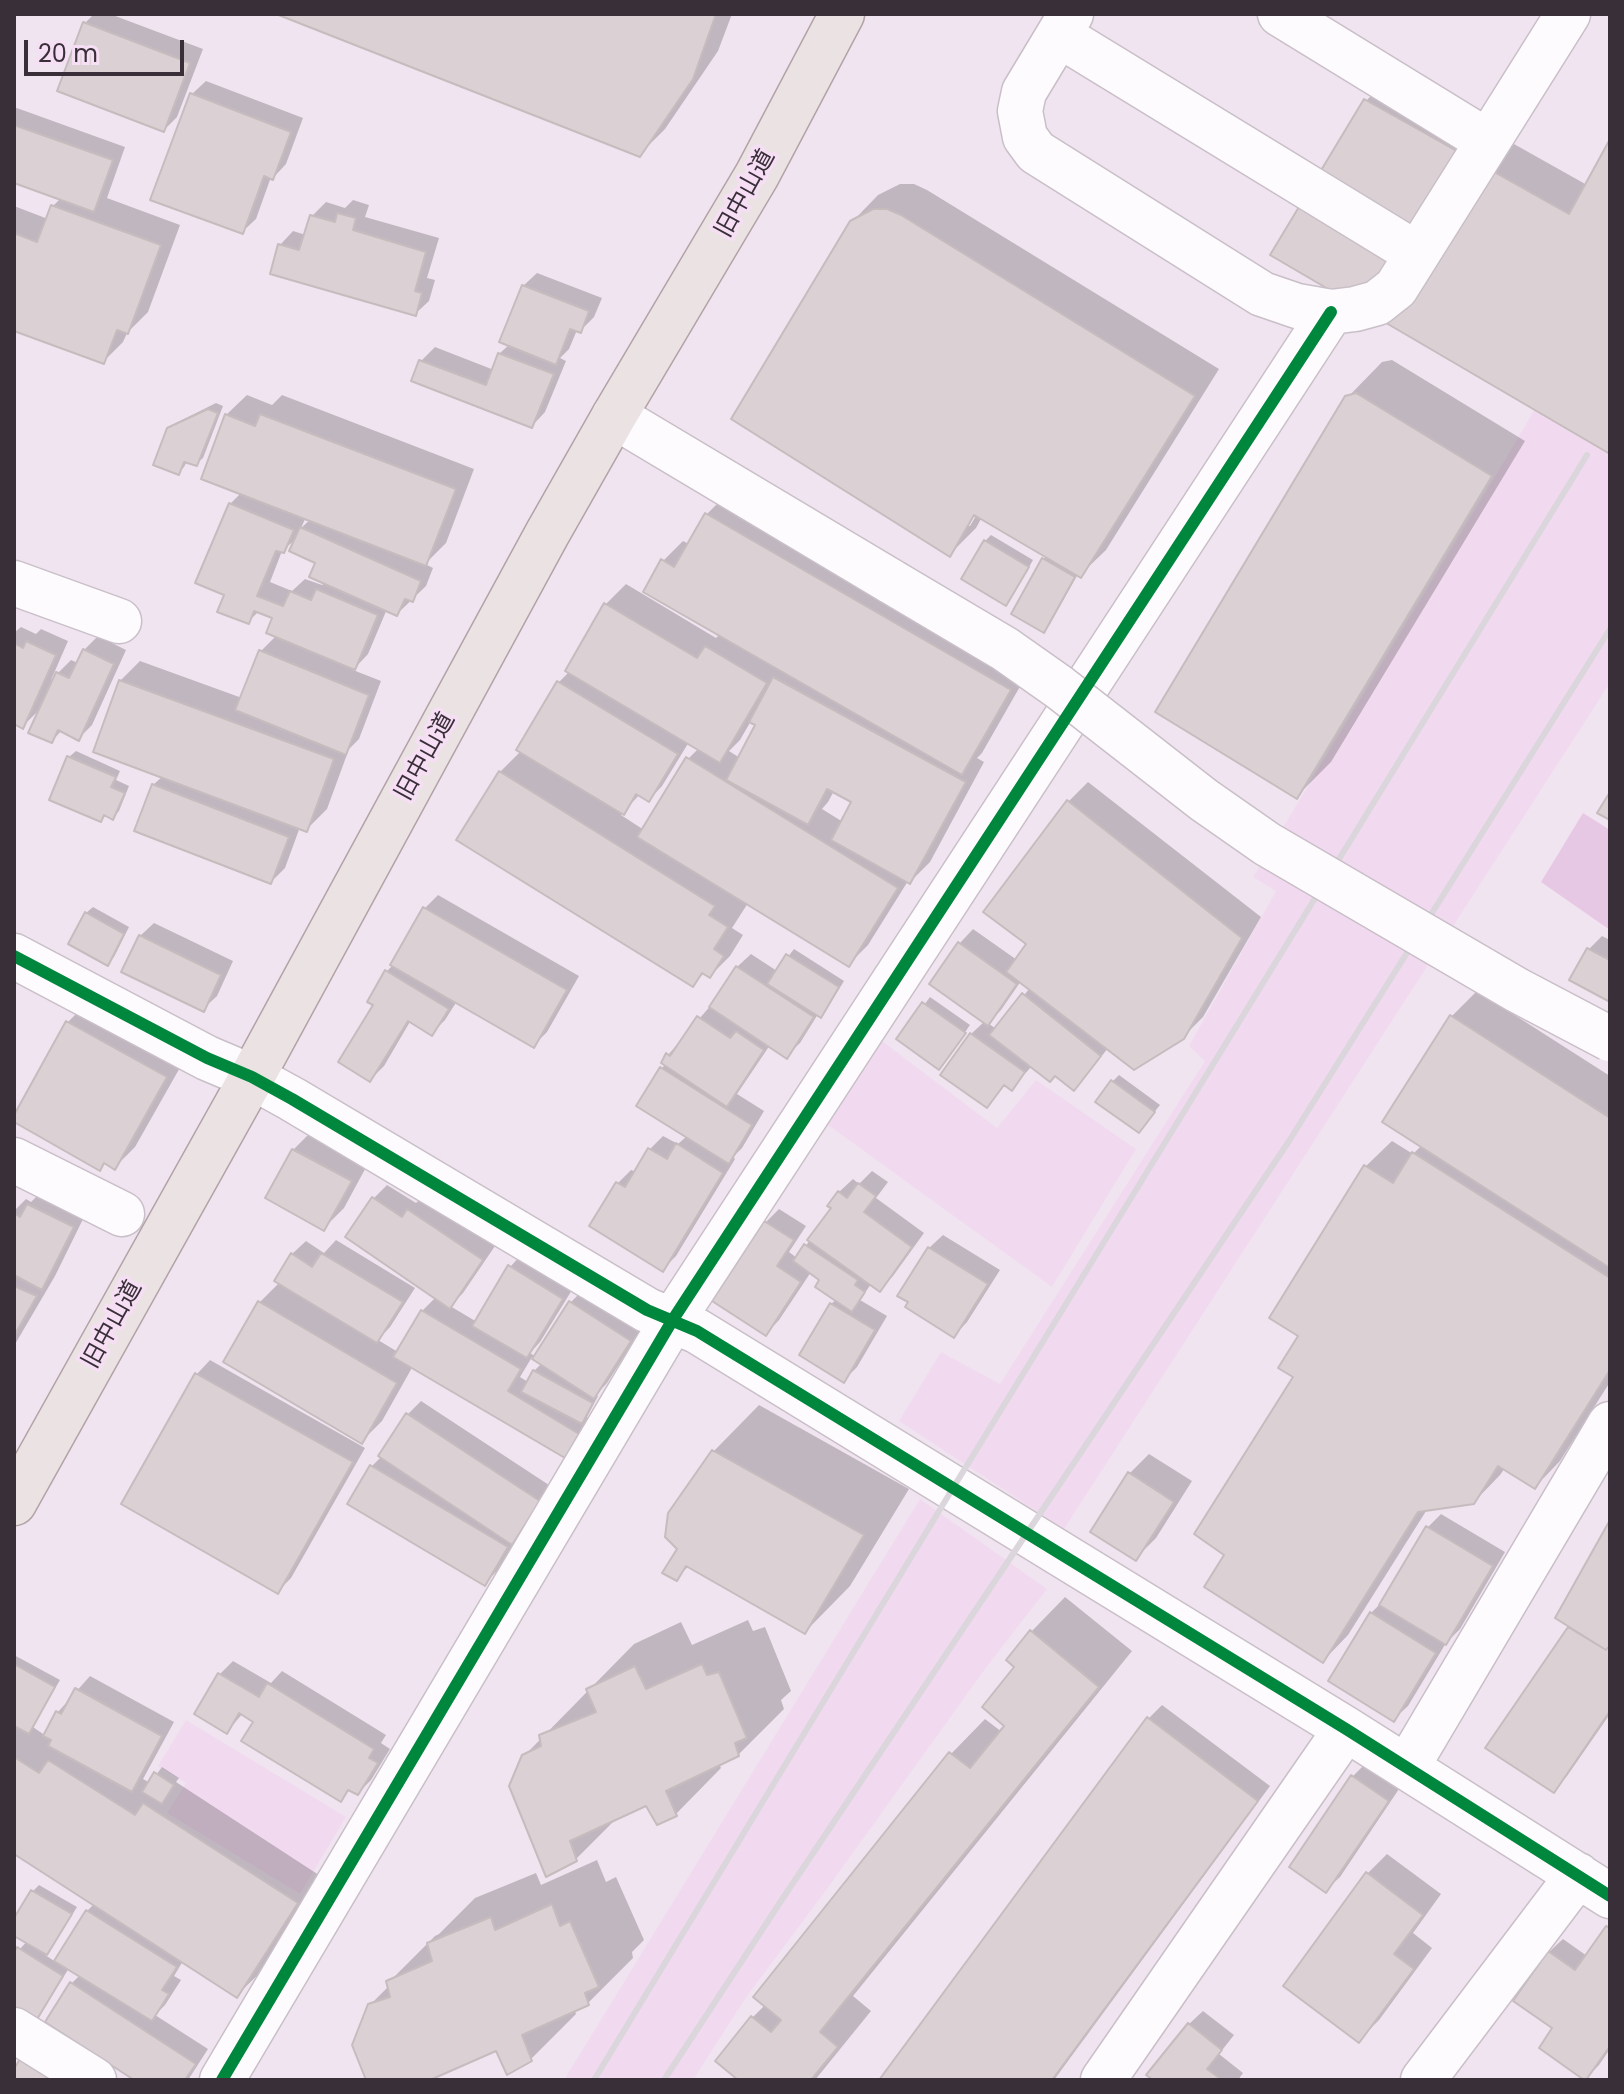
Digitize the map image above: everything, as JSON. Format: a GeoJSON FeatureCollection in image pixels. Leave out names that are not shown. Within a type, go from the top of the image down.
{"type":"FeatureCollection","features":[{"type":"Feature","properties":{"kind":"main road","name":"旧中山道"},"geometry":{"type":"LineString","coordinates":[[14,1503],[252,1077],[614,416],[757,175],[842,14]]}},
{"type":"Feature","properties":{"kind":"street"},"geometry":{"type":"LineString","coordinates":[[1280,14],[1487,141]]}},
{"type":"Feature","properties":{"kind":"street"},"geometry":{"type":"LineString","coordinates":[[1417,254],[1065,24],[1024,92],[1020,111],[1025,137],[1036,152],[1262,294],[1297,306],[1331,312],[1355,309],[1377,303],[1396,288],[1568,14]]}},
{"type":"Feature","properties":{"kind":"street"},"geometry":{"type":"LineString","coordinates":[[222,2080],[672,1321],[1331,312]]}},
{"type":"Feature","properties":{"kind":"street"},"geometry":{"type":"LineString","coordinates":[[614,416],[1016,657],[1267,844],[1493,977],[1610,1039]]}},
{"type":"Feature","properties":{"kind":"street"},"geometry":{"type":"LineString","coordinates":[[14,583],[119,621]]}},
{"type":"Feature","properties":{"kind":"street"},"geometry":{"type":"LineString","coordinates":[[14,956],[207,1058],[252,1077],[647,1310],[697,1331],[1346,1729],[1594,1885],[1423,2080]]}},
{"type":"Feature","properties":{"kind":"street"},"geometry":{"type":"LineString","coordinates":[[14,1160],[122,1214]]}},
{"type":"Feature","properties":{"kind":"street"},"geometry":{"type":"LineString","coordinates":[[1407,1767],[1610,1424]]}},
{"type":"Feature","properties":{"kind":"street"},"geometry":{"type":"LineString","coordinates":[[1103,2080],[1346,1729]]}},
{"type":"Feature","properties":{"kind":"street"},"geometry":{"type":"LineString","coordinates":[[14,2030],[94,2080]]}},
{"type":"Feature","properties":{"kind":"shaded area"},"geometry":{"type":"Polygon","coordinates":[[[1610,281],[1610,683],[1064,1529],[899,1421],[941,1352],[1000,1384],[1205,1061],[1189,1046],[1276,891],[1253,877],[1610,281]]]}},
{"type":"Feature","properties":{"kind":"shaded area"},"geometry":{"type":"Polygon","coordinates":[[[1583,813],[1610,830],[1610,930],[1541,882],[1583,813]]]}},
{"type":"Feature","properties":{"kind":"shaded area"},"geometry":{"type":"Polygon","coordinates":[[[882,1041],[997,1128],[1036,1080],[1136,1149],[1052,1287],[828,1125],[882,1041]]]}},
{"type":"Feature","properties":{"kind":"shaded area"},"geometry":{"type":"Polygon","coordinates":[[[920,1499],[1047,1589],[985,1669],[747,1996],[693,2080],[564,2080],[920,1499]]]}},
{"type":"Feature","properties":{"kind":"shaded area"},"geometry":{"type":"Polygon","coordinates":[[[186,1720],[346,1817],[300,1894],[167,1813],[186,1783],[158,1766],[186,1720]]]}},
{"type":"Feature","properties":{"kind":"building"},"geometry":{"type":"Polygon","coordinates":[[[276,14],[716,14],[693,79],[640,157],[276,14]]]}},
{"type":"Feature","properties":{"kind":"building"},"geometry":{"type":"Polygon","coordinates":[[[83,22],[190,63],[164,132],[57,91],[83,22]]]}},
{"type":"Feature","properties":{"kind":"building"},"geometry":{"type":"Polygon","coordinates":[[[190,93],[291,132],[273,180],[264,176],[243,234],[150,200],[190,93]]]}},
{"type":"Feature","properties":{"kind":"building"},"geometry":{"type":"Polygon","coordinates":[[[1364,99],[1569,214],[1610,139],[1610,454],[1270,255],[1364,99]]]}},
{"type":"Feature","properties":{"kind":"building"},"geometry":{"type":"Polygon","coordinates":[[[14,125],[113,160],[94,212],[14,183],[14,125]]]}},
{"type":"Feature","properties":{"kind":"building"},"geometry":{"type":"Polygon","coordinates":[[[51,205],[161,245],[128,334],[117,330],[104,364],[14,331],[14,233],[37,242],[51,205]]]}},
{"type":"Feature","properties":{"kind":"building"},"geometry":{"type":"Polygon","coordinates":[[[873,209],[887,209],[901,215],[1195,396],[1081,578],[974,515],[950,557],[731,419],[850,221],[873,209]]]}},
{"type":"Feature","properties":{"kind":"building"},"geometry":{"type":"Polygon","coordinates":[[[337,213],[356,218],[353,230],[426,252],[415,291],[422,293],[416,316],[270,274],[278,244],[299,250],[310,215],[335,222],[337,213]]]}},
{"type":"Feature","properties":{"kind":"building"},"geometry":{"type":"Polygon","coordinates":[[[522,285],[589,311],[581,333],[570,329],[556,365],[499,342],[522,285]]]}},
{"type":"Feature","properties":{"kind":"building"},"geometry":{"type":"Polygon","coordinates":[[[498,353],[554,374],[532,428],[411,381],[419,360],[486,385],[498,353]]]}},
{"type":"Feature","properties":{"kind":"building"},"geometry":{"type":"Polygon","coordinates":[[[1356,393],[1492,476],[1297,799],[1155,712],[1345,396],[1356,393]]]}},
{"type":"Feature","properties":{"kind":"building"},"geometry":{"type":"Polygon","coordinates":[[[208,409],[218,413],[197,466],[184,462],[179,475],[153,465],[167,428],[208,409]]]}},
{"type":"Feature","properties":{"kind":"building"},"geometry":{"type":"Polygon","coordinates":[[[225,414],[255,426],[260,414],[456,489],[426,566],[201,479],[225,414]]]}},
{"type":"Feature","properties":{"kind":"building"},"geometry":{"type":"Polygon","coordinates":[[[229,503],[294,530],[284,553],[276,551],[257,596],[283,606],[290,591],[311,600],[316,589],[378,615],[355,670],[266,633],[272,618],[254,611],[249,624],[217,612],[224,595],[195,583],[229,503]]]}},
{"type":"Feature","properties":{"kind":"building"},"geometry":{"type":"Polygon","coordinates":[[[705,513],[1011,690],[962,775],[643,592],[661,559],[674,567],[705,513]]]}},
{"type":"Feature","properties":{"kind":"building"},"geometry":{"type":"Polygon","coordinates":[[[300,527],[421,581],[413,602],[405,599],[397,616],[309,577],[315,563],[289,551],[300,527]]]}},
{"type":"Feature","properties":{"kind":"building"},"geometry":{"type":"Polygon","coordinates":[[[984,540],[1029,567],[1006,606],[961,579],[984,540]]]}},
{"type":"Feature","properties":{"kind":"building"},"geometry":{"type":"Polygon","coordinates":[[[1042,558],[1075,577],[1044,633],[1011,614],[1042,558]]]}},
{"type":"Feature","properties":{"kind":"building"},"geometry":{"type":"Polygon","coordinates":[[[604,603],[697,658],[705,646],[767,683],[720,763],[565,671],[604,603]]]}},
{"type":"Feature","properties":{"kind":"building"},"geometry":{"type":"Polygon","coordinates":[[[26,641],[56,655],[23,729],[14,724],[14,643],[23,648],[26,641]]]}},
{"type":"Feature","properties":{"kind":"building"},"geometry":{"type":"Polygon","coordinates":[[[83,649],[114,664],[79,741],[58,730],[52,743],[28,733],[56,672],[69,678],[83,649]]]}},
{"type":"Feature","properties":{"kind":"building"},"geometry":{"type":"Polygon","coordinates":[[[259,650],[369,695],[346,755],[235,710],[259,650]]]}},
{"type":"Feature","properties":{"kind":"building"},"geometry":{"type":"Polygon","coordinates":[[[773,677],[966,782],[910,884],[831,840],[851,802],[827,789],[808,825],[726,780],[755,725],[749,722],[773,677]]]}},
{"type":"Feature","properties":{"kind":"building"},"geometry":{"type":"Polygon","coordinates":[[[119,680],[334,759],[307,832],[93,752],[119,680]]]}},
{"type":"Feature","properties":{"kind":"building"},"geometry":{"type":"Polygon","coordinates":[[[557,681],[678,754],[649,802],[636,794],[624,815],[516,750],[557,681]]]}},
{"type":"Feature","properties":{"kind":"building"},"geometry":{"type":"Polygon","coordinates":[[[67,756],[116,777],[111,787],[125,793],[113,820],[104,815],[101,822],[49,800],[67,756]]]}},
{"type":"Feature","properties":{"kind":"building"},"geometry":{"type":"Polygon","coordinates":[[[686,757],[898,888],[849,967],[637,837],[686,757]]]}},
{"type":"Feature","properties":{"kind":"building"},"geometry":{"type":"Polygon","coordinates":[[[499,771],[715,906],[709,915],[728,927],[714,949],[724,956],[710,978],[702,973],[693,987],[456,840],[499,771]]]}},
{"type":"Feature","properties":{"kind":"building"},"geometry":{"type":"Polygon","coordinates":[[[152,784],[289,837],[271,884],[134,831],[152,784]]]}},
{"type":"Feature","properties":{"kind":"building"},"geometry":{"type":"Polygon","coordinates":[[[1610,792],[1610,820],[1597,813],[1610,792]]]}},
{"type":"Feature","properties":{"kind":"building"},"geometry":{"type":"Polygon","coordinates":[[[1067,800],[1242,938],[1184,1039],[1134,1070],[1006,972],[1026,944],[983,912],[1067,800]]]}},
{"type":"Feature","properties":{"kind":"building"},"geometry":{"type":"Polygon","coordinates":[[[423,907],[567,990],[534,1048],[390,965],[423,907]]]}},
{"type":"Feature","properties":{"kind":"building"},"geometry":{"type":"Polygon","coordinates":[[[85,912],[124,934],[108,966],[68,944],[85,912]]]}},
{"type":"Feature","properties":{"kind":"building"},"geometry":{"type":"Polygon","coordinates":[[[139,935],[221,975],[204,1012],[121,972],[139,935]]]}},
{"type":"Feature","properties":{"kind":"building"},"geometry":{"type":"Polygon","coordinates":[[[958,942],[1017,984],[988,1026],[929,984],[958,942]]]}},
{"type":"Feature","properties":{"kind":"building"},"geometry":{"type":"Polygon","coordinates":[[[1587,948],[1610,960],[1610,1002],[1569,980],[1587,948]]]}},
{"type":"Feature","properties":{"kind":"building"},"geometry":{"type":"Polygon","coordinates":[[[786,954],[839,987],[821,1018],[767,984],[786,954]]]}},
{"type":"Feature","properties":{"kind":"building"},"geometry":{"type":"Polygon","coordinates":[[[736,966],[814,1017],[787,1059],[709,1007],[736,966]]]}},
{"type":"Feature","properties":{"kind":"building"},"geometry":{"type":"Polygon","coordinates":[[[385,970],[449,1009],[432,1036],[408,1021],[370,1082],[338,1062],[373,1005],[367,1002],[385,970]]]}},
{"type":"Feature","properties":{"kind":"building"},"geometry":{"type":"Polygon","coordinates":[[[1022,993],[1101,1056],[1074,1091],[1055,1076],[1050,1082],[989,1035],[1022,993]]]}},
{"type":"Feature","properties":{"kind":"building"},"geometry":{"type":"Polygon","coordinates":[[[922,1002],[966,1033],[939,1070],[896,1039],[922,1002]]]}},
{"type":"Feature","properties":{"kind":"building"},"geometry":{"type":"Polygon","coordinates":[[[1450,1015],[1610,1118],[1610,1268],[1382,1122],[1450,1015]]]}},
{"type":"Feature","properties":{"kind":"building"},"geometry":{"type":"Polygon","coordinates":[[[697,1016],[730,1038],[736,1031],[764,1050],[727,1107],[661,1063],[666,1053],[670,1056],[697,1016]]]}},
{"type":"Feature","properties":{"kind":"building"},"geometry":{"type":"Polygon","coordinates":[[[66,1021],[167,1077],[115,1170],[104,1163],[100,1171],[14,1122],[14,1115],[66,1021]]]}},
{"type":"Feature","properties":{"kind":"building"},"geometry":{"type":"Polygon","coordinates":[[[970,1033],[1025,1072],[1012,1091],[1004,1085],[987,1108],[940,1075],[970,1033]]]}},
{"type":"Feature","properties":{"kind":"building"},"geometry":{"type":"Polygon","coordinates":[[[660,1067],[752,1125],[729,1164],[636,1106],[660,1067]]]}},
{"type":"Feature","properties":{"kind":"building"},"geometry":{"type":"Polygon","coordinates":[[[1111,1080],[1155,1112],[1139,1133],[1095,1102],[1111,1080]]]}},
{"type":"Feature","properties":{"kind":"building"},"geometry":{"type":"Polygon","coordinates":[[[676,1143],[723,1173],[663,1272],[589,1226],[616,1182],[625,1187],[648,1148],[667,1159],[676,1143]]]}},
{"type":"Feature","properties":{"kind":"building"},"geometry":{"type":"Polygon","coordinates":[[[292,1149],[352,1181],[324,1231],[265,1198],[292,1149]]]}},
{"type":"Feature","properties":{"kind":"building"},"geometry":{"type":"Polygon","coordinates":[[[1412,1152],[1610,1278],[1610,1370],[1535,1489],[1498,1466],[1474,1504],[1418,1512],[1323,1663],[1204,1587],[1224,1555],[1194,1534],[1293,1377],[1278,1368],[1298,1336],[1269,1318],[1364,1165],[1393,1183],[1412,1152]]]}},
{"type":"Feature","properties":{"kind":"building"},"geometry":{"type":"Polygon","coordinates":[[[858,1183],[876,1196],[864,1212],[912,1247],[880,1292],[807,1240],[831,1208],[827,1206],[838,1191],[847,1198],[858,1183]]]}},
{"type":"Feature","properties":{"kind":"building"},"geometry":{"type":"Polygon","coordinates":[[[372,1197],[402,1217],[407,1209],[483,1260],[450,1309],[345,1237],[372,1197]]]}},
{"type":"Feature","properties":{"kind":"building"},"geometry":{"type":"Polygon","coordinates":[[[27,1204],[74,1227],[42,1290],[14,1275],[14,1213],[20,1217],[27,1204]]]}},
{"type":"Feature","properties":{"kind":"building"},"geometry":{"type":"Polygon","coordinates":[[[764,1221],[794,1240],[777,1266],[801,1282],[766,1336],[712,1301],[764,1221]]]}},
{"type":"Feature","properties":{"kind":"building"},"geometry":{"type":"Polygon","coordinates":[[[804,1244],[858,1280],[855,1285],[865,1292],[852,1312],[815,1287],[819,1280],[793,1261],[804,1244]]]}},
{"type":"Feature","properties":{"kind":"building"},"geometry":{"type":"Polygon","coordinates":[[[928,1247],[988,1284],[954,1338],[905,1307],[908,1302],[897,1296],[928,1247]]]}},
{"type":"Feature","properties":{"kind":"building"},"geometry":{"type":"Polygon","coordinates":[[[291,1253],[312,1267],[321,1253],[403,1302],[377,1343],[274,1281],[291,1253]]]}},
{"type":"Feature","properties":{"kind":"building"},"geometry":{"type":"Polygon","coordinates":[[[508,1265],[563,1299],[527,1358],[472,1326],[508,1265]]]}},
{"type":"Feature","properties":{"kind":"building"},"geometry":{"type":"Polygon","coordinates":[[[14,1286],[37,1296],[14,1336],[14,1286]]]}},
{"type":"Feature","properties":{"kind":"building"},"geometry":{"type":"Polygon","coordinates":[[[258,1301],[397,1383],[362,1444],[223,1362],[258,1301]]]}},
{"type":"Feature","properties":{"kind":"building"},"geometry":{"type":"Polygon","coordinates":[[[569,1301],[631,1341],[594,1399],[532,1359],[569,1301]]]}},
{"type":"Feature","properties":{"kind":"building"},"geometry":{"type":"Polygon","coordinates":[[[830,1303],[875,1330],[844,1383],[799,1355],[830,1303]]]}},
{"type":"Feature","properties":{"kind":"building"},"geometry":{"type":"Polygon","coordinates":[[[421,1310],[521,1369],[508,1391],[579,1434],[565,1458],[393,1357],[421,1310]]]}},
{"type":"Feature","properties":{"kind":"building"},"geometry":{"type":"Polygon","coordinates":[[[533,1370],[593,1403],[582,1424],[521,1392],[533,1370]]]}},
{"type":"Feature","properties":{"kind":"building"},"geometry":{"type":"Polygon","coordinates":[[[195,1373],[353,1462],[278,1594],[121,1504],[195,1373]]]}},
{"type":"Feature","properties":{"kind":"building"},"geometry":{"type":"Polygon","coordinates":[[[406,1413],[540,1501],[512,1545],[378,1456],[406,1413]]]}},
{"type":"Feature","properties":{"kind":"building"},"geometry":{"type":"Polygon","coordinates":[[[712,1450],[864,1535],[805,1634],[686,1566],[677,1581],[662,1573],[677,1549],[665,1537],[668,1513],[712,1450]]]}},
{"type":"Feature","properties":{"kind":"building"},"geometry":{"type":"Polygon","coordinates":[[[370,1465],[508,1547],[485,1586],[347,1504],[370,1465]]]}},
{"type":"Feature","properties":{"kind":"building"},"geometry":{"type":"Polygon","coordinates":[[[1128,1472],[1174,1502],[1136,1561],[1090,1532],[1128,1472]]]}},
{"type":"Feature","properties":{"kind":"building"},"geometry":{"type":"Polygon","coordinates":[[[1610,1520],[1610,1645],[1606,1650],[1555,1618],[1610,1520]]]}},
{"type":"Feature","properties":{"kind":"building"},"geometry":{"type":"Polygon","coordinates":[[[1426,1526],[1493,1566],[1446,1645],[1379,1605],[1426,1526]]]}},
{"type":"Feature","properties":{"kind":"building"},"geometry":{"type":"Polygon","coordinates":[[[1370,1612],[1436,1653],[1394,1722],[1328,1681],[1370,1612]]]}},
{"type":"Feature","properties":{"kind":"building"},"geometry":{"type":"Polygon","coordinates":[[[1568,1627],[1606,1650],[1610,1645],[1610,1711],[1554,1793],[1485,1748],[1568,1627]]]}},
{"type":"Feature","properties":{"kind":"building"},"geometry":{"type":"Polygon","coordinates":[[[1030,1630],[1099,1687],[820,2032],[838,2047],[811,2080],[738,2080],[715,2061],[751,2016],[771,2032],[781,2020],[753,1997],[949,1752],[970,1768],[1004,1726],[982,1707],[1014,1667],[1006,1660],[1030,1630]]]}},
{"type":"Feature","properties":{"kind":"building"},"geometry":{"type":"Polygon","coordinates":[[[14,1664],[55,1687],[29,1734],[14,1726],[14,1664]]]}},
{"type":"Feature","properties":{"kind":"building"},"geometry":{"type":"Polygon","coordinates":[[[702,1664],[707,1675],[719,1672],[747,1738],[735,1743],[739,1756],[666,1791],[677,1816],[657,1825],[646,1806],[570,1841],[577,1861],[546,1877],[509,1786],[522,1755],[541,1746],[539,1735],[596,1712],[586,1689],[635,1666],[646,1689],[702,1664]]]}},
{"type":"Feature","properties":{"kind":"building"},"geometry":{"type":"Polygon","coordinates":[[[218,1673],[259,1697],[267,1683],[374,1749],[369,1758],[378,1763],[358,1795],[348,1790],[341,1802],[241,1741],[253,1722],[239,1713],[227,1734],[194,1714],[218,1673]]]}},
{"type":"Feature","properties":{"kind":"building"},"geometry":{"type":"Polygon","coordinates":[[[75,1688],[162,1736],[132,1792],[48,1746],[51,1740],[43,1736],[56,1711],[61,1714],[75,1688]]]}},
{"type":"Feature","properties":{"kind":"building"},"geometry":{"type":"Polygon","coordinates":[[[1147,1717],[1258,1801],[1052,2080],[879,2080],[1147,1717]]]}},
{"type":"Feature","properties":{"kind":"building"},"geometry":{"type":"Polygon","coordinates":[[[14,1757],[39,1773],[48,1760],[135,1815],[143,1803],[298,1903],[237,1998],[14,1854],[14,1757]]]}},
{"type":"Feature","properties":{"kind":"building"},"geometry":{"type":"Polygon","coordinates":[[[154,1772],[174,1785],[162,1804],[142,1792],[154,1772]]]}},
{"type":"Feature","properties":{"kind":"building"},"geometry":{"type":"Polygon","coordinates":[[[1351,1775],[1389,1801],[1326,1893],[1289,1867],[1351,1775]]]}},
{"type":"Feature","properties":{"kind":"building"},"geometry":{"type":"Polygon","coordinates":[[[1366,1872],[1423,1915],[1394,1954],[1414,1969],[1359,2043],[1283,1986],[1366,1872]]]}},
{"type":"Feature","properties":{"kind":"building"},"geometry":{"type":"Polygon","coordinates":[[[31,1890],[72,1914],[47,1955],[14,1936],[14,1918],[31,1890]]]}},
{"type":"Feature","properties":{"kind":"building"},"geometry":{"type":"Polygon","coordinates":[[[552,1904],[560,1926],[570,1921],[599,1987],[585,1993],[589,2005],[522,2035],[532,2061],[507,2075],[496,2051],[430,2080],[366,2080],[352,2045],[368,2004],[390,1997],[386,1981],[432,1961],[427,1943],[491,1917],[495,1930],[552,1904]]]}},
{"type":"Feature","properties":{"kind":"building"},"geometry":{"type":"Polygon","coordinates":[[[86,1910],[177,1967],[162,1990],[169,1994],[152,2021],[54,1961],[86,1910]]]}},
{"type":"Feature","properties":{"kind":"building"},"geometry":{"type":"Polygon","coordinates":[[[1606,1926],[1610,1928],[1610,2046],[1584,2080],[1539,2048],[1552,2028],[1513,2001],[1548,1951],[1575,1970],[1606,1926]]]}},
{"type":"Feature","properties":{"kind":"building"},"geometry":{"type":"Polygon","coordinates":[[[17,1947],[63,1976],[36,2021],[14,2007],[14,1952],[17,1947]]]}},
{"type":"Feature","properties":{"kind":"building"},"geometry":{"type":"Polygon","coordinates":[[[70,1982],[196,2064],[185,2080],[134,2080],[45,2022],[70,1982]]]}},
{"type":"Feature","properties":{"kind":"building"},"geometry":{"type":"Polygon","coordinates":[[[1188,2023],[1222,2050],[1207,2069],[1222,2080],[1153,2080],[1146,2075],[1188,2023]]]}},
{"type":"Feature","properties":{"kind":"building"},"geometry":{"type":"Polygon","coordinates":[[[20,2059],[52,2080],[14,2080],[14,2069],[20,2059]]]}},
{"type":"Feature","properties":{"kind":"railway"},"geometry":{"type":"LineString","coordinates":[[594,2080],[1587,455]]}},
{"type":"Feature","properties":{"kind":"railway"},"geometry":{"type":"LineString","coordinates":[[664,2080],[1289,1141],[1610,629]]}},
{"type":"Feature","properties":{"kind":"cycle path"},"geometry":{"type":"LineString","coordinates":[[222,2080],[672,1321],[1331,312]]}},
{"type":"Feature","properties":{"kind":"cycle path"},"geometry":{"type":"LineString","coordinates":[[14,956],[207,1058],[252,1077],[647,1310],[697,1331],[1346,1729],[1610,1896]]}}]}
